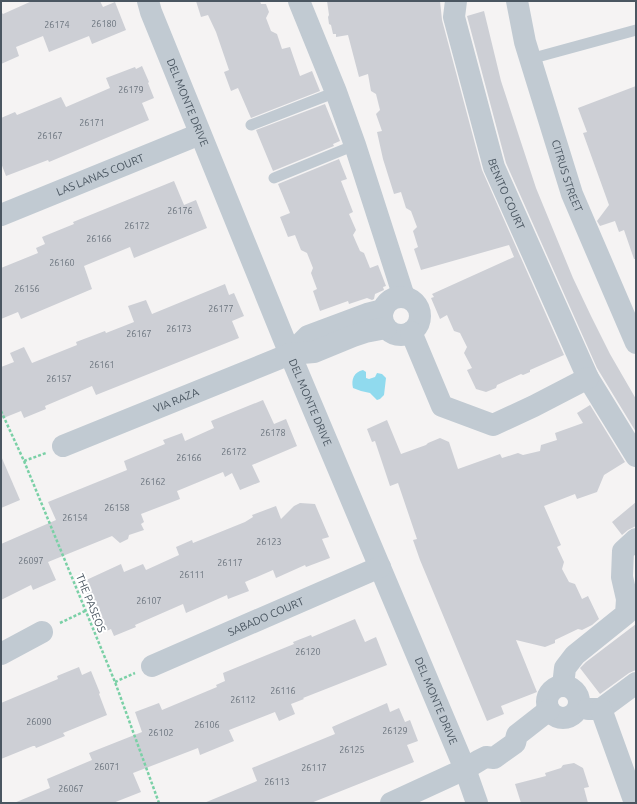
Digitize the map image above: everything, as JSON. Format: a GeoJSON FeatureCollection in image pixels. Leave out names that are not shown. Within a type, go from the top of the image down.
{"type":"FeatureCollection","features":[{"type":"Feature","properties":{"kind":"street","name":"DEL MONTE DRIVE"},"geometry":{"type":"LineString","coordinates":[[148,1],[150,12],[290,354],[465,769],[477,803]]}},
{"type":"Feature","properties":{"kind":"street"},"geometry":{"type":"LineString","coordinates":[[300,1],[355,145],[404,297]]}},
{"type":"Feature","properties":{"kind":"street","name":"BENITO COURT"},"geometry":{"type":"LineString","coordinates":[[456,1],[454,17],[494,167],[588,378],[636,456]]}},
{"type":"Feature","properties":{"kind":"street","name":"CITRUS STREET"},"geometry":{"type":"LineString","coordinates":[[517,1],[525,42],[572,194],[636,343]]}},
{"type":"Feature","properties":{"kind":"street","name":"LAS LANAS COURT"},"geometry":{"type":"LineString","coordinates":[[1,215],[200,134]]}},
{"type":"Feature","properties":{"kind":"street"},"geometry":{"type":"LineString","coordinates":[[404,297],[413,300],[417,305],[419,311],[419,323],[405,335],[398,335],[392,333],[384,319],[389,301],[394,298],[404,297]]}},
{"type":"Feature","properties":{"kind":"street","name":"VIA RAZA"},"geometry":{"type":"LineString","coordinates":[[63,446],[290,354],[314,352],[365,332],[384,319]]}},
{"type":"Feature","properties":{"kind":"street"},"geometry":{"type":"LineString","coordinates":[[410,332],[442,406],[494,425],[588,378]]}},
{"type":"Feature","properties":{"kind":"street"},"geometry":{"type":"LineString","coordinates":[[563,686],[565,668],[575,655],[626,614],[627,599],[622,577],[623,551],[636,539]]}},
{"type":"Feature","properties":{"kind":"street","name":"SABADO COURT"},"geometry":{"type":"LineString","coordinates":[[152,666],[380,567]]}},
{"type":"Feature","properties":{"kind":"street"},"geometry":{"type":"LineString","coordinates":[[1,654],[42,632]]}},
{"type":"Feature","properties":{"kind":"street"},"geometry":{"type":"LineString","coordinates":[[578,709],[601,709],[636,683]]}},
{"type":"Feature","properties":{"kind":"street"},"geometry":{"type":"LineString","coordinates":[[563,686],[571,688],[576,693],[579,701],[578,709],[568,718],[554,716],[549,710],[547,702],[549,694],[555,688],[563,686]]}},
{"type":"Feature","properties":{"kind":"street"},"geometry":{"type":"LineString","coordinates":[[601,709],[635,803]]}},
{"type":"Feature","properties":{"kind":"street"},"geometry":{"type":"LineString","coordinates":[[391,803],[465,769],[486,757],[488,748],[508,734],[517,735],[549,710]]}},
{"type":"Feature","properties":{"kind":"lane"},"geometry":{"type":"LineString","coordinates":[[530,59],[636,30]]}},
{"type":"Feature","properties":{"kind":"lane"},"geometry":{"type":"LineString","coordinates":[[251,125],[336,92]]}},
{"type":"Feature","properties":{"kind":"lane"},"geometry":{"type":"LineString","coordinates":[[274,178],[355,145]]}},
{"type":"Feature","properties":{"kind":"path","name":"THE PASEOS"},"geometry":{"type":"LineString","coordinates":[[1,411],[24,462],[115,682],[159,803]]}},
{"type":"Feature","properties":{"kind":"path"},"geometry":{"type":"LineString","coordinates":[[42,632],[85,611]]}},
{"type":"Feature","properties":{"kind":"water"},"geometry":{"type":"Polygon","coordinates":[[[363,370],[366,372],[366,378],[369,379],[375,377],[377,373],[382,374],[386,378],[384,395],[380,399],[377,400],[370,393],[353,388],[352,382],[355,374],[363,370]]]}},
{"type":"Feature","properties":{"kind":"building"},"geometry":{"type":"Polygon","coordinates":[[[32,1],[100,1],[103,7],[115,2],[126,30],[92,44],[89,36],[49,52],[43,36],[16,47],[19,56],[1,64],[1,12],[3,14],[32,1]]]}},
{"type":"Feature","properties":{"kind":"building"},"geometry":{"type":"Polygon","coordinates":[[[196,1],[260,1],[261,4],[266,4],[269,12],[266,18],[271,31],[277,34],[282,49],[290,47],[300,76],[312,71],[320,91],[251,118],[238,88],[231,91],[224,72],[229,70],[216,32],[208,15],[201,17],[196,1]]]}},
{"type":"Feature","properties":{"kind":"building"},"geometry":{"type":"Polygon","coordinates":[[[327,1],[440,1],[442,20],[482,170],[564,355],[530,370],[530,372],[523,375],[521,374],[497,385],[496,388],[486,392],[476,389],[467,370],[472,368],[464,353],[467,347],[460,333],[454,331],[447,315],[440,319],[431,298],[434,297],[432,294],[514,257],[509,245],[421,270],[414,249],[418,247],[413,231],[417,227],[411,211],[406,208],[401,192],[394,194],[383,159],[377,132],[382,131],[376,114],[380,110],[376,94],[371,91],[368,74],[359,77],[348,35],[336,37],[336,34],[333,34],[331,25],[329,24],[327,1]]]}},
{"type":"Feature","properties":{"kind":"building"},"geometry":{"type":"Polygon","coordinates":[[[484,11],[501,81],[536,188],[573,278],[591,316],[610,354],[636,399],[636,432],[597,368],[506,163],[467,16],[484,11]]]}},
{"type":"Feature","properties":{"kind":"building"},"geometry":{"type":"Polygon","coordinates":[[[142,66],[154,98],[142,103],[149,120],[49,162],[48,160],[6,176],[1,163],[1,118],[15,112],[17,115],[61,97],[66,107],[110,88],[106,78],[135,67],[136,69],[142,66]]]}},
{"type":"Feature","properties":{"kind":"building"},"geometry":{"type":"Polygon","coordinates":[[[636,86],[636,259],[634,259],[624,230],[619,232],[615,221],[600,226],[597,221],[609,205],[583,133],[587,132],[578,108],[636,86]]]}},
{"type":"Feature","properties":{"kind":"building"},"geometry":{"type":"Polygon","coordinates":[[[325,104],[340,141],[333,144],[334,146],[273,171],[256,130],[325,104]]]}},
{"type":"Feature","properties":{"kind":"building"},"geometry":{"type":"Polygon","coordinates":[[[339,159],[347,179],[341,181],[353,212],[349,214],[356,230],[353,235],[360,251],[364,253],[370,268],[378,265],[386,286],[383,287],[384,290],[375,294],[374,299],[372,300],[367,298],[349,304],[348,301],[320,311],[313,291],[317,289],[311,273],[313,268],[307,253],[301,250],[295,235],[288,237],[280,217],[290,213],[278,184],[339,159]]]}},
{"type":"Feature","properties":{"kind":"building"},"geometry":{"type":"Polygon","coordinates":[[[174,181],[184,205],[196,200],[207,228],[134,258],[130,247],[84,266],[92,289],[21,319],[18,312],[1,319],[1,268],[38,253],[36,248],[45,244],[42,237],[74,224],[73,222],[174,181]]]}},
{"type":"Feature","properties":{"kind":"building"},"geometry":{"type":"Polygon","coordinates":[[[225,284],[229,295],[234,293],[244,316],[232,321],[239,338],[96,395],[92,386],[45,406],[46,409],[24,418],[21,411],[1,419],[1,367],[14,362],[10,353],[24,347],[32,363],[77,345],[76,342],[105,331],[106,333],[134,322],[128,306],[146,300],[152,314],[225,284]]]}},
{"type":"Feature","properties":{"kind":"building"},"geometry":{"type":"Polygon","coordinates":[[[263,400],[274,424],[286,419],[297,446],[252,465],[260,482],[240,490],[232,473],[225,477],[223,472],[177,491],[180,499],[141,514],[144,522],[141,524],[144,530],[129,535],[128,539],[120,543],[112,536],[48,562],[56,580],[33,590],[31,585],[1,600],[1,544],[56,520],[48,502],[127,470],[124,461],[165,444],[163,440],[182,433],[185,441],[214,428],[211,421],[263,400]]]}},
{"type":"Feature","properties":{"kind":"building"},"geometry":{"type":"Polygon","coordinates":[[[590,405],[625,462],[604,475],[597,492],[577,499],[575,494],[544,506],[561,545],[557,547],[564,562],[562,569],[569,582],[575,584],[582,599],[588,596],[599,619],[592,625],[582,630],[578,629],[555,640],[555,643],[545,647],[516,640],[537,692],[501,706],[504,714],[487,721],[420,560],[413,540],[417,539],[398,483],[390,486],[375,441],[372,442],[367,429],[387,420],[401,454],[440,438],[449,442],[458,469],[500,454],[502,458],[518,453],[523,455],[540,451],[541,445],[557,440],[555,433],[583,423],[577,413],[590,405]]]}},
{"type":"Feature","properties":{"kind":"building"},"geometry":{"type":"Polygon","coordinates":[[[1,456],[20,500],[1,508],[1,456]]]}},
{"type":"Feature","properties":{"kind":"building"},"geometry":{"type":"Polygon","coordinates":[[[636,502],[636,526],[622,535],[612,522],[636,502]]]}},
{"type":"Feature","properties":{"kind":"building"},"geometry":{"type":"Polygon","coordinates":[[[300,503],[315,504],[329,537],[322,539],[330,558],[306,567],[305,565],[276,578],[273,570],[245,582],[249,591],[228,599],[227,595],[186,613],[183,604],[114,636],[111,629],[102,633],[82,582],[121,564],[124,572],[143,564],[146,570],[179,555],[176,547],[192,540],[193,543],[245,522],[253,517],[252,515],[276,506],[281,519],[294,506],[300,503]]]}},
{"type":"Feature","properties":{"kind":"building"},"geometry":{"type":"Polygon","coordinates":[[[355,619],[365,642],[376,637],[387,665],[291,704],[295,714],[279,721],[275,712],[229,730],[234,741],[200,755],[198,748],[133,773],[141,792],[113,803],[14,803],[50,788],[47,779],[92,760],[89,753],[142,732],[135,712],[159,703],[162,710],[217,687],[216,685],[225,681],[223,673],[294,644],[293,642],[311,635],[312,637],[355,619]]]}},
{"type":"Feature","properties":{"kind":"building"},"geometry":{"type":"Polygon","coordinates":[[[636,624],[636,670],[629,673],[600,694],[580,668],[636,624]]]}},
{"type":"Feature","properties":{"kind":"building"},"geometry":{"type":"Polygon","coordinates":[[[79,667],[82,675],[91,671],[107,715],[63,733],[65,736],[36,748],[33,746],[1,759],[1,703],[58,679],[57,676],[79,667]]]}},
{"type":"Feature","properties":{"kind":"building"},"geometry":{"type":"Polygon","coordinates":[[[387,703],[390,712],[399,708],[405,722],[410,720],[418,741],[407,745],[414,762],[311,803],[204,803],[257,781],[252,768],[335,734],[332,727],[387,703]]]}},
{"type":"Feature","properties":{"kind":"building"},"geometry":{"type":"Polygon","coordinates":[[[574,763],[583,768],[589,787],[584,788],[588,803],[521,803],[515,784],[546,776],[545,773],[561,768],[563,765],[574,763]]]}}]}
